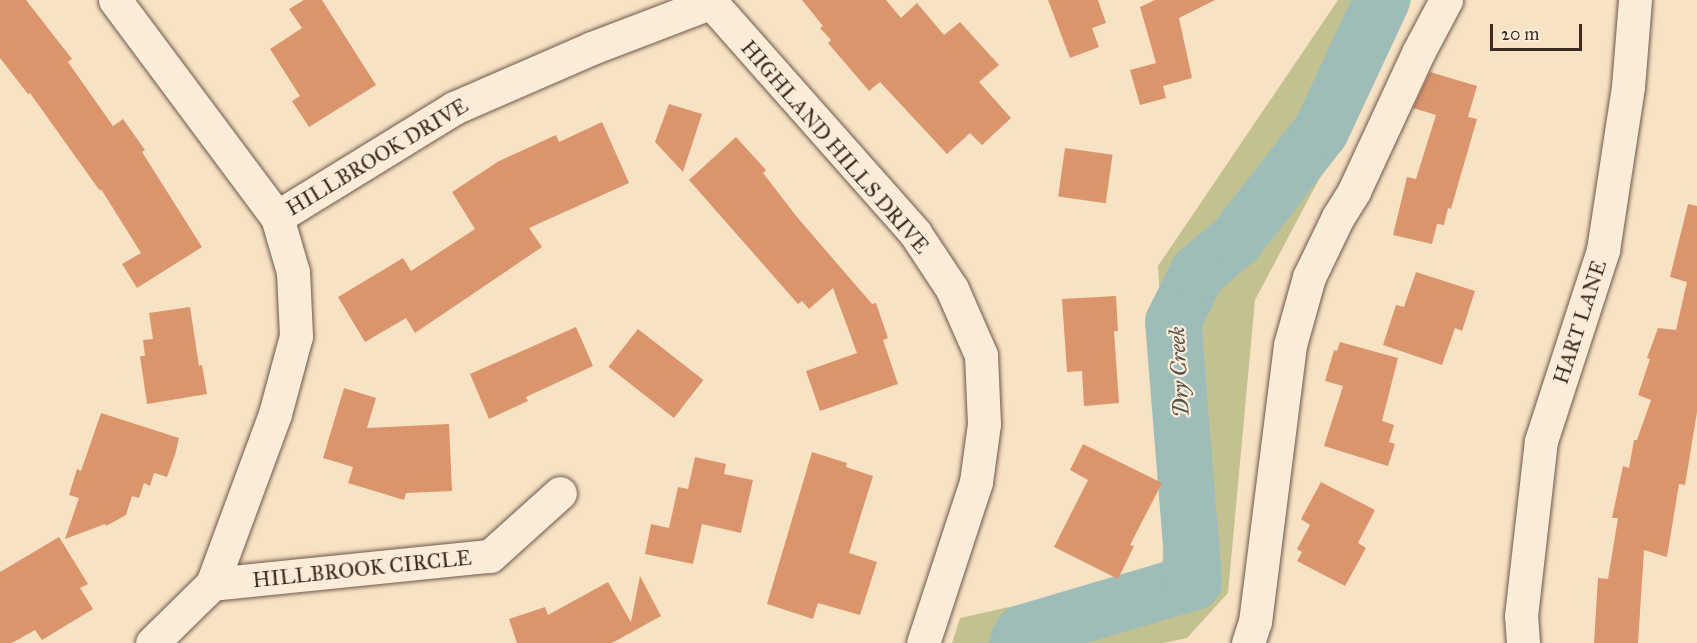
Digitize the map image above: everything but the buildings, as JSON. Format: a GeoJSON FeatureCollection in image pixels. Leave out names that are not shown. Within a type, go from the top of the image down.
{"type":"FeatureCollection","features":[{"type":"Feature","properties":{"kind":"street"},"geometry":{"type":"LineString","coordinates":[[115,0],[277,217]]}},
{"type":"Feature","properties":{"kind":"street"},"geometry":{"type":"LineString","coordinates":[[1248,643],[1255,622],[1290,345],[1309,276],[1338,217],[1354,191],[1419,51],[1446,0]]}},
{"type":"Feature","properties":{"kind":"street","name":"HART LANE"},"geometry":{"type":"LineString","coordinates":[[1523,643],[1521,616],[1541,441],[1603,250],[1628,87],[1635,0]]}},
{"type":"Feature","properties":{"kind":"street","name":"HILLBROOK DRIVE"},"geometry":{"type":"LineString","coordinates":[[152,643],[212,584],[275,414],[296,336],[293,272],[277,217],[454,108],[592,48],[710,2]]}},
{"type":"Feature","properties":{"kind":"street","name":"HIGHLAND HILLS DRIVE"},"geometry":{"type":"LineString","coordinates":[[710,2],[915,232],[952,289],[981,355],[984,424],[976,482],[923,643]]}},
{"type":"Feature","properties":{"kind":"street","name":"HILLBROOK CIRCLE"},"geometry":{"type":"LineString","coordinates":[[212,584],[490,556],[560,493]]}},
{"type":"Feature","properties":{"kind":"shaded area"},"geometry":{"type":"Polygon","coordinates":[[[1338,0],[1411,0],[1402,23],[1255,300],[1228,593],[1187,638],[1164,643],[952,643],[960,618],[1162,573],[1168,431],[1158,266],[1338,0]]]}},
{"type":"Feature","properties":{"kind":"waterway","name":"Dry Creek"},"geometry":{"type":"LineString","coordinates":[[1017,643],[1022,633],[1194,582],[1173,322],[1198,272],[1236,240],[1321,131],[1382,0]]}}]}
